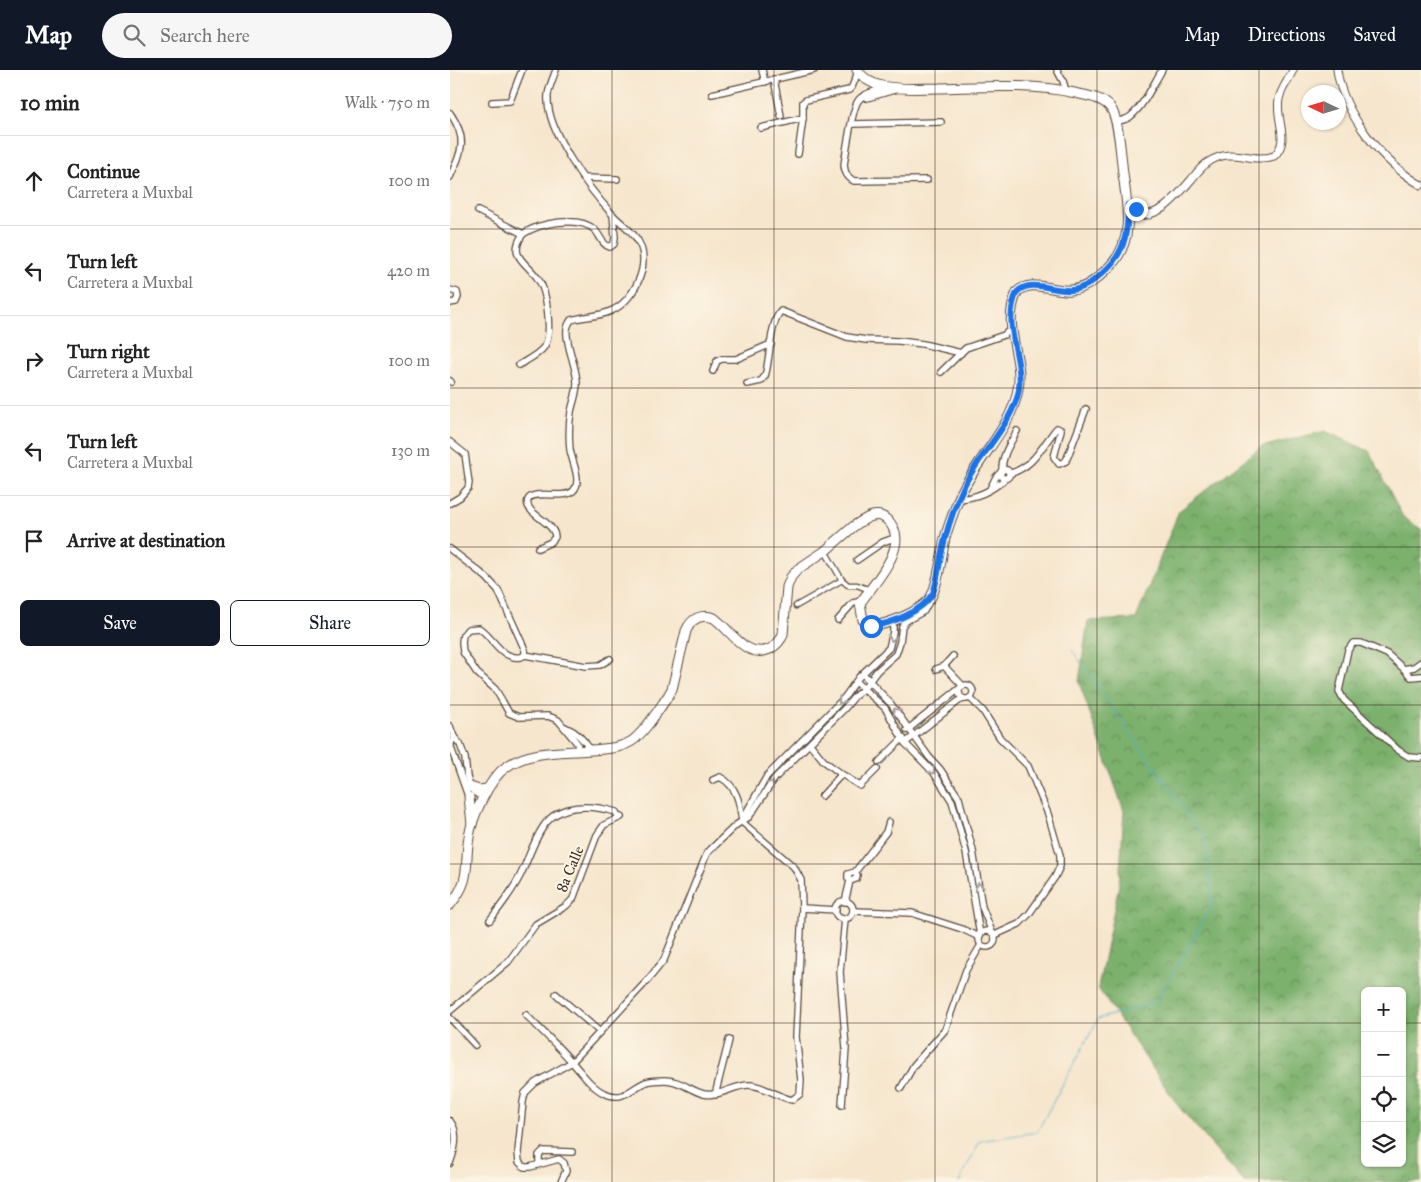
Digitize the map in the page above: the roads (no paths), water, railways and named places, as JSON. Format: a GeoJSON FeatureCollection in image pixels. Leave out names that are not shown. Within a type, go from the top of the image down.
{"type":"FeatureCollection","features":[{"type":"Feature","properties":{"kind":"main road"},"geometry":{"type":"LineString","coordinates":[[450,905],[460,892],[466,876],[469,837],[472,825],[487,789],[494,779],[505,768],[515,762],[544,754],[618,747],[633,740],[672,689],[686,631],[690,622],[700,616],[709,616],[714,618],[750,650],[762,652],[773,647],[781,641],[788,583],[798,569],[864,519],[876,515],[886,519],[894,529],[897,536],[896,549],[860,603],[866,624],[871,626],[893,621],[930,599],[935,588],[948,528],[958,499],[977,464],[1004,425],[1017,398],[1019,371],[1011,329],[1014,298],[1020,289],[1032,286],[1073,290],[1089,284],[1102,274],[1122,249],[1126,235],[1128,205],[1116,122],[1111,108],[1102,100],[1066,91],[990,87],[899,89],[873,83],[858,71]]}},
{"type":"Feature","properties":{"kind":"main road"},"geometry":{"type":"LineString","coordinates":[[470,787],[478,790],[487,789]]}},
{"type":"Feature","properties":{"kind":"main road"},"geometry":{"type":"LineString","coordinates":[[469,797],[472,825]]}},
{"type":"Feature","properties":{"kind":"street"},"geometry":{"type":"LineString","coordinates":[[492,102],[510,101],[522,70]]}},
{"type":"Feature","properties":{"kind":"street"},"geometry":{"type":"LineString","coordinates":[[538,548],[551,542],[555,537],[555,533],[553,528],[531,511],[528,506],[528,500],[530,497],[537,495],[569,494],[574,491],[577,482],[570,449],[571,413],[576,396],[577,380],[566,329],[571,320],[582,316],[605,314],[623,304],[631,293],[644,267],[644,254],[638,241],[583,178],[558,136],[548,96],[556,70]]}},
{"type":"Feature","properties":{"kind":"street"},"geometry":{"type":"LineString","coordinates":[[762,70],[765,82]]}},
{"type":"Feature","properties":{"kind":"street"},"geometry":{"type":"LineString","coordinates":[[712,94],[814,70]]}},
{"type":"Feature","properties":{"kind":"street"},"geometry":{"type":"LineString","coordinates":[[1057,70],[1066,91]]}},
{"type":"Feature","properties":{"kind":"street"},"geometry":{"type":"LineString","coordinates":[[1116,122],[1130,117],[1134,113],[1146,98],[1162,70]]}},
{"type":"Feature","properties":{"kind":"street"},"geometry":{"type":"LineString","coordinates":[[1128,216],[1149,215],[1160,211],[1178,195],[1207,163],[1222,156],[1236,154],[1252,158],[1268,158],[1274,156],[1282,146],[1283,138],[1278,113],[1279,100],[1293,70]]}},
{"type":"Feature","properties":{"kind":"street"},"geometry":{"type":"LineString","coordinates":[[1337,70],[1346,101],[1372,141],[1387,160],[1421,185]]}},
{"type":"Feature","properties":{"kind":"street"},"geometry":{"type":"LineString","coordinates":[[798,154],[803,118],[802,105],[804,102],[848,90],[852,87],[858,71]]}},
{"type":"Feature","properties":{"kind":"street"},"geometry":{"type":"LineString","coordinates":[[774,79],[781,116]]}},
{"type":"Feature","properties":{"kind":"street"},"geometry":{"type":"LineString","coordinates":[[888,87],[864,96],[856,104],[844,165],[848,178],[854,180],[927,180]]}},
{"type":"Feature","properties":{"kind":"street"},"geometry":{"type":"LineString","coordinates":[[856,104],[867,98],[899,89]]}},
{"type":"Feature","properties":{"kind":"street"},"geometry":{"type":"LineString","coordinates":[[450,113],[460,129],[462,144],[460,156],[450,178]]}},
{"type":"Feature","properties":{"kind":"street"},"geometry":{"type":"LineString","coordinates":[[761,128],[803,118]]}},
{"type":"Feature","properties":{"kind":"street"},"geometry":{"type":"LineString","coordinates":[[852,124],[941,122]]}},
{"type":"Feature","properties":{"kind":"street"},"geometry":{"type":"LineString","coordinates":[[583,178],[617,179]]}},
{"type":"Feature","properties":{"kind":"street"},"geometry":{"type":"LineString","coordinates":[[1128,205],[1149,215]]}},
{"type":"Feature","properties":{"kind":"street"},"geometry":{"type":"LineString","coordinates":[[478,210],[523,234]]}},
{"type":"Feature","properties":{"kind":"street"},"geometry":{"type":"LineString","coordinates":[[518,365],[538,353],[549,336],[546,305],[541,285],[538,278],[522,263],[517,251],[523,234],[531,228],[547,224],[581,222],[594,229],[605,246],[612,246],[616,237],[613,214]]}},
{"type":"Feature","properties":{"kind":"street"},"geometry":{"type":"LineString","coordinates":[[450,290],[457,292],[458,297],[456,302],[450,303]]}},
{"type":"Feature","properties":{"kind":"street"},"geometry":{"type":"LineString","coordinates":[[747,384],[763,379],[777,315],[781,310],[847,337],[923,344],[961,353]]}},
{"type":"Feature","properties":{"kind":"street"},"geometry":{"type":"LineString","coordinates":[[941,372],[971,346],[1004,335],[1011,329]]}},
{"type":"Feature","properties":{"kind":"street"},"geometry":{"type":"LineString","coordinates":[[713,371],[717,361],[726,358],[736,359],[771,344]]}},
{"type":"Feature","properties":{"kind":"street"},"geometry":{"type":"LineString","coordinates":[[958,499],[968,498],[990,490],[1008,476],[1022,470],[1057,428],[1061,430],[1054,456],[1060,464],[1066,461],[1086,409]]}},
{"type":"Feature","properties":{"kind":"street"},"geometry":{"type":"LineString","coordinates":[[990,490],[1001,471],[1002,461],[1017,431]]}},
{"type":"Feature","properties":{"kind":"street"},"geometry":{"type":"LineString","coordinates":[[450,442],[466,454],[469,483],[465,492],[450,503]]}},
{"type":"Feature","properties":{"kind":"street"},"geometry":{"type":"LineString","coordinates":[[1001,471],[1007,470],[1008,476]]}},
{"type":"Feature","properties":{"kind":"street"},"geometry":{"type":"LineString","coordinates":[[857,560],[883,542],[897,536]]}},
{"type":"Feature","properties":{"kind":"street"},"geometry":{"type":"LineString","coordinates":[[450,549],[486,577],[498,590],[525,650],[525,655]]}},
{"type":"Feature","properties":{"kind":"street"},"geometry":{"type":"LineString","coordinates":[[825,550],[842,580],[848,585],[857,585],[870,590]]}},
{"type":"Feature","properties":{"kind":"street"},"geometry":{"type":"LineString","coordinates":[[796,606],[842,580]]}},
{"type":"Feature","properties":{"kind":"street"},"geometry":{"type":"LineString","coordinates":[[561,1182],[566,1172],[564,1163],[559,1160],[530,1167],[524,1166],[519,1162],[518,1152],[523,1102],[526,1093],[535,1083],[572,1062],[647,982],[664,960],[707,854],[754,811],[775,778],[864,688],[877,671],[896,654],[902,626],[906,621],[924,611],[930,599]]}},
{"type":"Feature","properties":{"kind":"street"},"geometry":{"type":"LineString","coordinates":[[838,620],[853,603],[862,601]]}},
{"type":"Feature","properties":{"kind":"street"},"geometry":{"type":"LineString","coordinates":[[742,822],[745,813],[767,776],[844,698],[863,674],[889,648],[894,632],[893,621]]}},
{"type":"Feature","properties":{"kind":"street"},"geometry":{"type":"LineString","coordinates":[[590,750],[584,740],[573,730],[565,727],[552,717],[526,718],[509,713],[495,690],[472,668],[463,652],[463,635],[468,629],[479,628],[487,633],[499,649],[507,655],[517,658],[525,655],[586,666],[600,665],[610,659]]}},
{"type":"Feature","properties":{"kind":"street"},"geometry":{"type":"LineString","coordinates":[[1421,676],[1411,676],[1387,654],[1361,643],[1353,643],[1348,650],[1339,691],[1344,700],[1398,750],[1410,757],[1421,758]]}},
{"type":"Feature","properties":{"kind":"street"},"geometry":{"type":"LineString","coordinates":[[936,669],[944,666],[953,656]]}},
{"type":"Feature","properties":{"kind":"street"},"geometry":{"type":"LineString","coordinates":[[1404,669],[1414,667],[1421,662]]}},
{"type":"Feature","properties":{"kind":"street"},"geometry":{"type":"LineString","coordinates":[[944,666],[960,687],[959,694],[983,710],[1000,738],[1028,766],[1048,814],[1060,860],[1055,877],[1029,914],[1019,924],[994,934]]}},
{"type":"Feature","properties":{"kind":"street"},"geometry":{"type":"LineString","coordinates":[[863,674],[891,704],[928,756],[940,769],[958,798],[973,851],[982,907],[994,934],[995,941],[993,945],[986,947],[982,944]]}},
{"type":"Feature","properties":{"kind":"street"},"geometry":{"type":"LineString","coordinates":[[856,682],[885,708],[903,738],[934,773],[952,801],[966,852],[982,944],[966,970],[945,1030],[914,1065],[901,1088]]}},
{"type":"Feature","properties":{"kind":"street"},"geometry":{"type":"LineString","coordinates":[[879,762],[903,738],[909,729],[960,687],[967,684],[972,689],[973,694],[960,700],[915,736],[903,738]]}},
{"type":"Feature","properties":{"kind":"street"},"geometry":{"type":"LineString","coordinates":[[450,726],[454,737],[459,741],[465,758],[470,787],[483,798]]}},
{"type":"Feature","properties":{"kind":"street"},"geometry":{"type":"LineString","coordinates":[[565,727],[579,751]]}},
{"type":"Feature","properties":{"kind":"street"},"geometry":{"type":"LineString","coordinates":[[454,737],[451,746],[476,815]]}},
{"type":"Feature","properties":{"kind":"street"},"geometry":{"type":"LineString","coordinates":[[810,744],[824,761],[860,786],[877,770]]}},
{"type":"Feature","properties":{"kind":"street"},"geometry":{"type":"LineString","coordinates":[[456,762],[465,758]]}},
{"type":"Feature","properties":{"kind":"street"},"geometry":{"type":"LineString","coordinates":[[822,796],[840,776],[840,773]]}},
{"type":"Feature","properties":{"kind":"street"},"geometry":{"type":"LineString","coordinates":[[526,1015],[594,1086],[606,1094],[625,1095],[646,1082],[665,1080],[674,1081],[706,1094],[715,1095],[748,1085],[792,1100],[800,1094],[802,1080],[796,1037],[802,908],[801,880],[797,871],[742,822],[740,803],[731,785],[720,776],[713,780]]}},
{"type":"Feature","properties":{"kind":"street","name":"8a Calle"},"geometry":{"type":"LineString","coordinates":[[450,1011],[508,962],[536,924],[566,906],[573,899],[597,835],[604,826],[620,818],[616,812],[592,807],[569,808],[554,815],[544,825],[521,875],[506,900],[490,920]]}},
{"type":"Feature","properties":{"kind":"street"},"geometry":{"type":"LineString","coordinates":[[845,902],[850,881],[848,875],[850,872],[854,872],[886,832],[889,822]]}},
{"type":"Feature","properties":{"kind":"street"},"geometry":{"type":"LineString","coordinates":[[845,902],[851,906],[852,911],[851,916],[845,919],[838,916],[836,910],[838,905],[845,902]]}},
{"type":"Feature","properties":{"kind":"street"},"geometry":{"type":"LineString","coordinates":[[802,908],[836,910]]}},
{"type":"Feature","properties":{"kind":"street"},"geometry":{"type":"LineString","coordinates":[[852,911],[912,914],[980,936]]}},
{"type":"Feature","properties":{"kind":"street"},"geometry":{"type":"LineString","coordinates":[[842,1105],[846,1048],[840,972],[845,919]]}},
{"type":"Feature","properties":{"kind":"street"},"geometry":{"type":"LineString","coordinates":[[980,936],[987,930],[994,934]]}},
{"type":"Feature","properties":{"kind":"street"},"geometry":{"type":"LineString","coordinates":[[556,994],[600,1032]]}},
{"type":"Feature","properties":{"kind":"street"},"geometry":{"type":"LineString","coordinates":[[450,1018],[474,1045]]}},
{"type":"Feature","properties":{"kind":"street"},"geometry":{"type":"LineString","coordinates":[[715,1095],[729,1040]]}},
{"type":"Feature","properties":{"kind":"street"},"geometry":{"type":"LineString","coordinates":[[450,1162],[456,1142],[452,1123]]}},
{"type":"Feature","properties":{"kind":"street"},"geometry":{"type":"LineString","coordinates":[[539,1164],[539,1155],[543,1151],[572,1152]]}},
{"type":"Feature","properties":{"kind":"waterway"},"geometry":{"type":"LineString","coordinates":[[959,1182],[980,1141],[1037,1132],[1098,1019],[1156,1002],[1212,906],[1206,841],[1072,650]]}}]}
